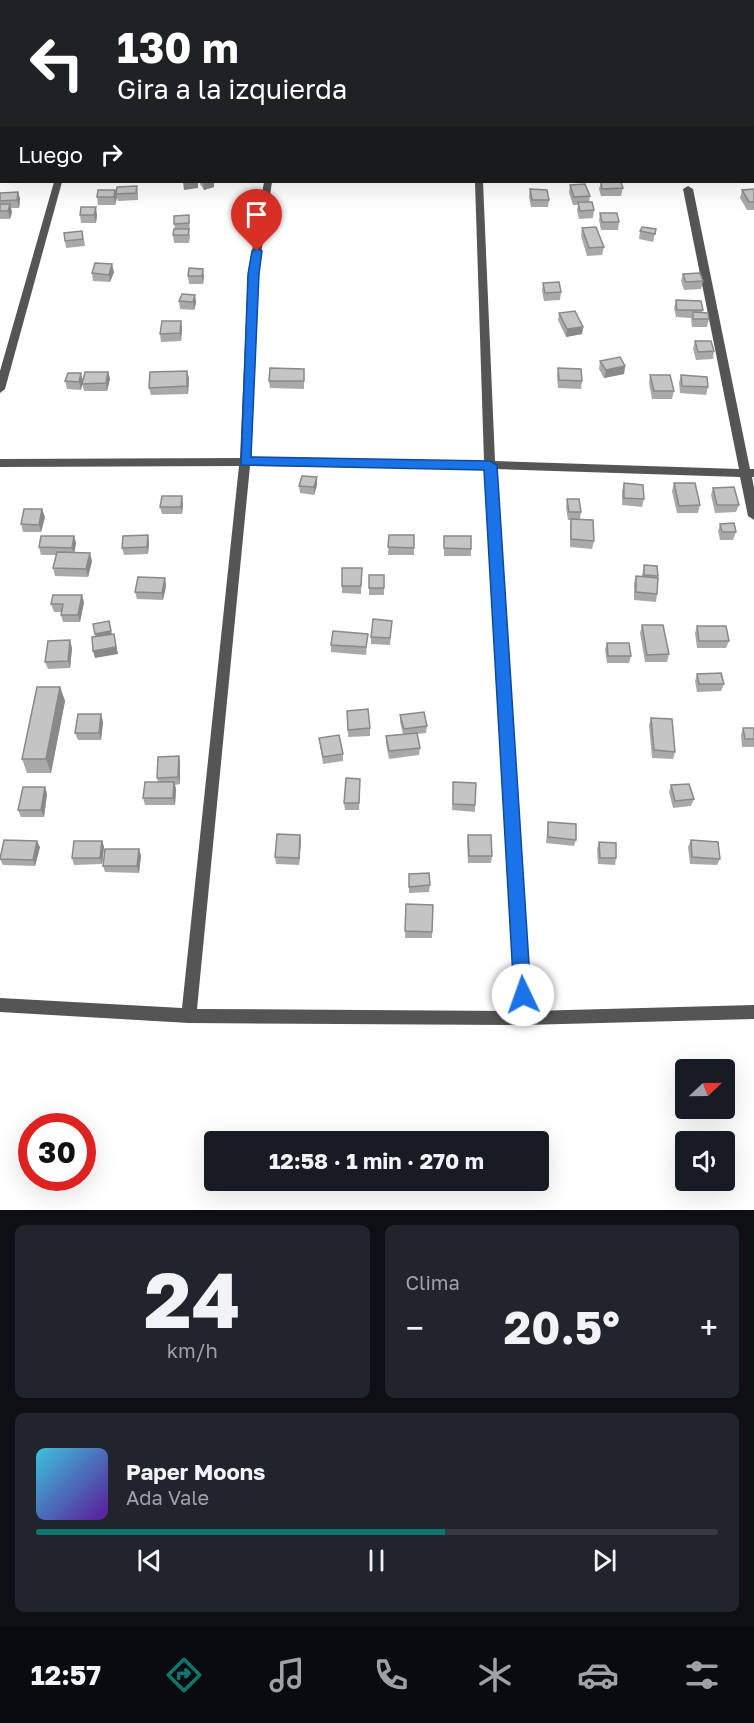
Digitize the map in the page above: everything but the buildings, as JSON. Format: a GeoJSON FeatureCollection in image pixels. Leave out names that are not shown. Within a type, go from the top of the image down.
{"type":"FeatureCollection","features":[{"type":"Feature","properties":{"kind":"street"},"geometry":{"type":"LineString","coordinates":[[0,389],[58,183]]}},
{"type":"Feature","properties":{"kind":"street"},"geometry":{"type":"LineString","coordinates":[[189,1016],[245,462],[253,274],[268,183]]}},
{"type":"Feature","properties":{"kind":"street"},"geometry":{"type":"LineString","coordinates":[[479,183],[490,465],[524,1018]]}},
{"type":"Feature","properties":{"kind":"street"},"geometry":{"type":"LineString","coordinates":[[688,189],[749,474],[754,516]]}},
{"type":"Feature","properties":{"kind":"street"},"geometry":{"type":"LineString","coordinates":[[0,463],[245,462],[490,465],[749,474]]}},
{"type":"Feature","properties":{"kind":"street"},"geometry":{"type":"LineString","coordinates":[[0,1005],[189,1016],[524,1018],[754,1012]]}},
{"type":"Feature","properties":{"kind":"route"},"geometry":{"type":"LineString","coordinates":[[257,251],[253,274],[245,462],[490,465],[523,995]]}}]}
